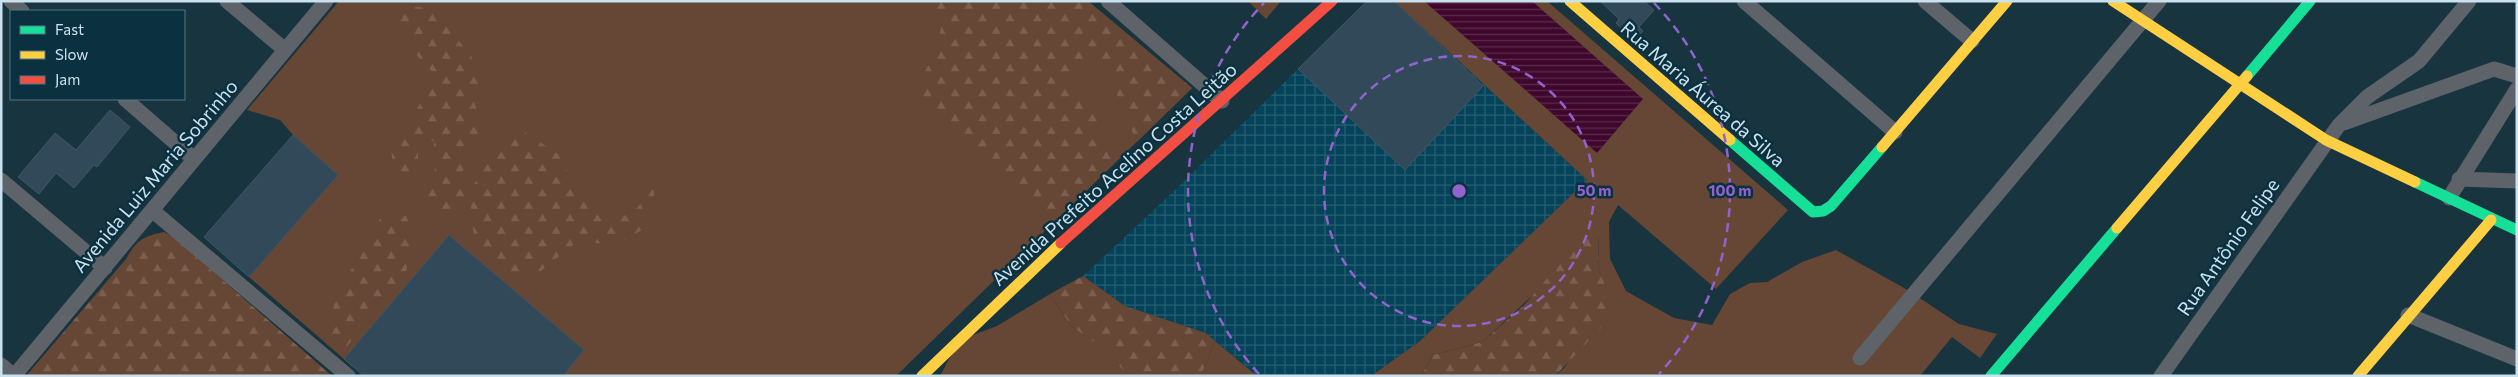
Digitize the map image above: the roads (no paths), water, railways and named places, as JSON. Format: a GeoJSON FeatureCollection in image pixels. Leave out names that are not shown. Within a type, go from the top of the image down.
{"type":"FeatureCollection","features":[{"type":"Feature","properties":{"kind":"street"},"geometry":{"type":"LineString","coordinates":[[11,1],[21,10]]}},
{"type":"Feature","properties":{"kind":"street"},"geometry":{"type":"LineString","coordinates":[[227,1],[285,50]]}},
{"type":"Feature","properties":{"kind":"street","name":"Avenida Luiz Maria Sobrinho"},"geometry":{"type":"LineString","coordinates":[[14,376],[326,1]]}},
{"type":"Feature","properties":{"kind":"street"},"geometry":{"type":"LineString","coordinates":[[1108,1],[1222,101]]}},
{"type":"Feature","properties":{"kind":"street","name":"Avenida Prefeito Acelino Costa Leitão"},"geometry":{"type":"LineString","coordinates":[[922,376],[1038,264],[1332,1]]}},
{"type":"Feature","properties":{"kind":"street","name":"Rua Maria Áurea da Silva"},"geometry":{"type":"LineString","coordinates":[[1570,1],[1813,212],[1823,211],[1831,206],[1895,132]]}},
{"type":"Feature","properties":{"kind":"street"},"geometry":{"type":"LineString","coordinates":[[1744,1],[1895,132],[2006,1]]}},
{"type":"Feature","properties":{"kind":"street"},"geometry":{"type":"LineString","coordinates":[[1925,1],[1972,41]]}},
{"type":"Feature","properties":{"kind":"street"},"geometry":{"type":"LineString","coordinates":[[2113,1],[2240,82],[2326,140],[2492,220],[2517,230]]}},
{"type":"Feature","properties":{"kind":"street"},"geometry":{"type":"LineString","coordinates":[[1860,358],[2159,1]]}},
{"type":"Feature","properties":{"kind":"street"},"geometry":{"type":"LineString","coordinates":[[1991,376],[2310,1]]}},
{"type":"Feature","properties":{"kind":"street","name":"Rua Antônio Felipe"},"geometry":{"type":"LineString","coordinates":[[2161,376],[2203,319],[2326,140],[2366,97],[2419,60],[2469,1]]}},
{"type":"Feature","properties":{"kind":"street"},"geometry":{"type":"LineString","coordinates":[[2339,125],[2494,70],[2517,76]]}},
{"type":"Feature","properties":{"kind":"street"},"geometry":{"type":"LineString","coordinates":[[2449,198],[2517,88]]}},
{"type":"Feature","properties":{"kind":"street"},"geometry":{"type":"LineString","coordinates":[[125,100],[194,158]]}},
{"type":"Feature","properties":{"kind":"street"},"geometry":{"type":"LineString","coordinates":[[2459,179],[2517,181]]}},
{"type":"Feature","properties":{"kind":"street"},"geometry":{"type":"LineString","coordinates":[[1,180],[105,268]]}},
{"type":"Feature","properties":{"kind":"street"},"geometry":{"type":"LineString","coordinates":[[153,211],[348,376]]}},
{"type":"Feature","properties":{"kind":"street"},"geometry":{"type":"LineString","coordinates":[[2358,376],[2408,315],[2492,220]]}},
{"type":"Feature","properties":{"kind":"street"},"geometry":{"type":"LineString","coordinates":[[2408,315],[2517,359]]}},
{"type":"Feature","properties":{"kind":"street"},"geometry":{"type":"LineString","coordinates":[[1,365],[14,376]]}}]}
